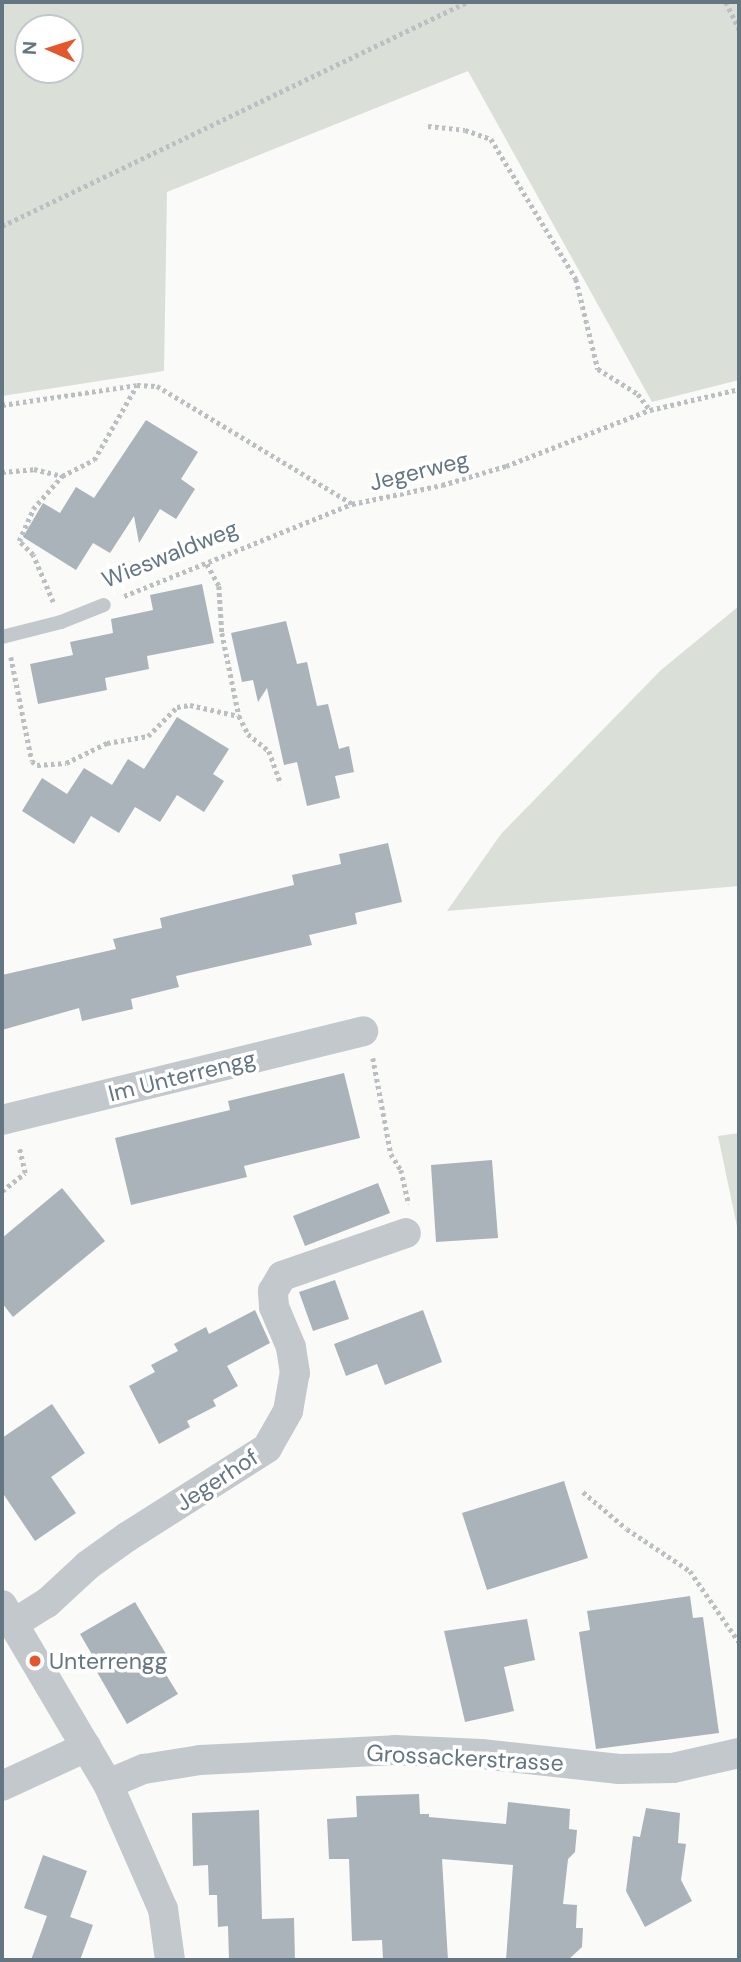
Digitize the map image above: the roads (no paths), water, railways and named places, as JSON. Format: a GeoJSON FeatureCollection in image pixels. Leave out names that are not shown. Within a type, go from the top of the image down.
{"type":"FeatureCollection","features":[{"type":"Feature","properties":{"kind":"street","name":"Im Unterrengg"},"geometry":{"type":"LineString","coordinates":[[7,1119],[363,1031]]}},
{"type":"Feature","properties":{"kind":"street","name":"Jegerhof"},"geometry":{"type":"LineString","coordinates":[[8,1615],[47,1603],[88,1565],[127,1537],[267,1448],[288,1411],[295,1373],[291,1347],[274,1307],[273,1291],[282,1276],[406,1233]]}},
{"type":"Feature","properties":{"kind":"street"},"geometry":{"type":"LineString","coordinates":[[8,1615],[108,1784],[163,1909],[170,1960]]}},
{"type":"Feature","properties":{"kind":"street"},"geometry":{"type":"LineString","coordinates":[[2,1786],[86,1747]]}},
{"type":"Feature","properties":{"kind":"street","name":"Grossackerstrasse"},"geometry":{"type":"LineString","coordinates":[[108,1784],[144,1769],[200,1760],[395,1750],[481,1754],[619,1769],[673,1769],[739,1753]]}},
{"type":"Feature","properties":{"kind":"lane","name":"Wieswaldweg"},"geometry":{"type":"LineString","coordinates":[[4,636],[61,622],[104,605]]}},
{"type":"Feature","properties":{"kind":"place","name":"Unterrengg"},"geometry":{"type":"Point","coordinates":[35,1661]}}]}
